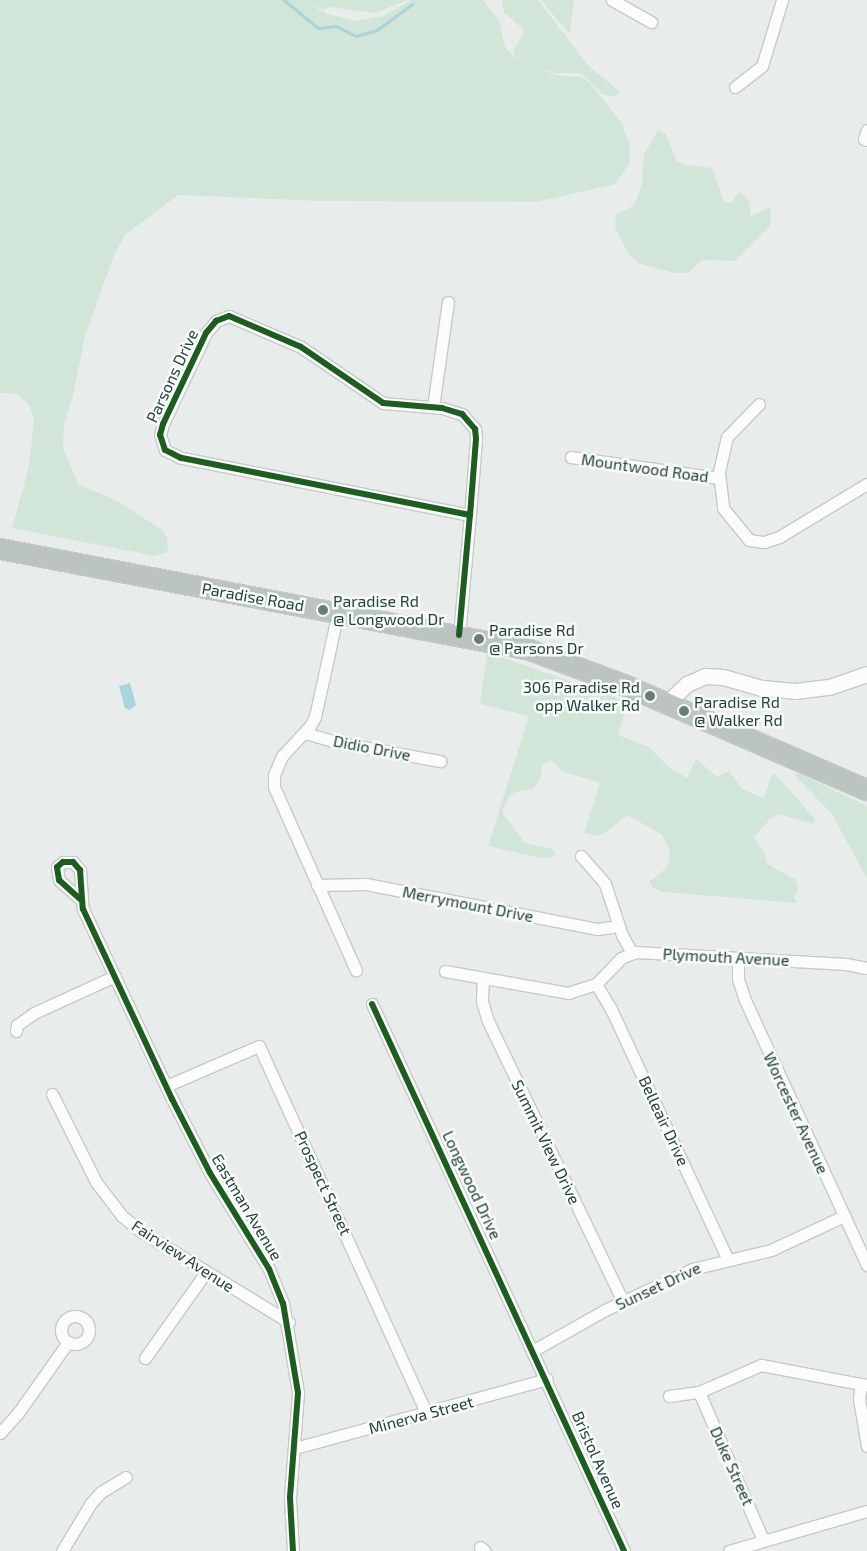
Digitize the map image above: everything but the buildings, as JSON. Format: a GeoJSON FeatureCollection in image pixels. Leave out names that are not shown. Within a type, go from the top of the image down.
{"type":"FeatureCollection","features":[{"type":"Feature","properties":{"kind":"highway","name":"Paradise Road"},"geometry":{"type":"LineString","coordinates":[[0,549],[459,635],[545,655],[666,704],[867,790]]}},
{"type":"Feature","properties":{"kind":"street"},"geometry":{"type":"LineString","coordinates":[[612,0],[651,22]]}},
{"type":"Feature","properties":{"kind":"street"},"geometry":{"type":"LineString","coordinates":[[736,87],[762,66],[782,0]]}},
{"type":"Feature","properties":{"kind":"street"},"geometry":{"type":"LineString","coordinates":[[867,130],[864,139],[867,140]]}},
{"type":"Feature","properties":{"kind":"street"},"geometry":{"type":"LineString","coordinates":[[433,407],[448,302]]}},
{"type":"Feature","properties":{"kind":"street","name":"Parsons Drive"},"geometry":{"type":"LineString","coordinates":[[459,635],[470,514],[475,429],[462,414],[433,407],[377,400],[301,347],[229,316],[216,321],[206,333],[167,414],[160,435],[166,450],[180,458],[470,514]]}},
{"type":"Feature","properties":{"kind":"street","name":"Mountwood Road"},"geometry":{"type":"LineString","coordinates":[[759,404],[727,437],[718,478],[720,500],[729,519],[741,533],[756,542],[779,537],[867,484]]}},
{"type":"Feature","properties":{"kind":"street","name":"Mountwood Road"},"geometry":{"type":"LineString","coordinates":[[571,457],[718,478]]}},
{"type":"Feature","properties":{"kind":"street"},"geometry":{"type":"LineString","coordinates":[[338,612],[318,708],[305,733],[282,756],[274,775],[274,787],[356,970]]}},
{"type":"Feature","properties":{"kind":"street"},"geometry":{"type":"LineString","coordinates":[[666,704],[687,684],[705,676],[723,677],[762,688],[795,691],[829,687],[867,674]]}},
{"type":"Feature","properties":{"kind":"street","name":"Didio Drive"},"geometry":{"type":"LineString","coordinates":[[305,733],[341,743],[440,761]]}},
{"type":"Feature","properties":{"kind":"street"},"geometry":{"type":"LineString","coordinates":[[445,971],[568,993],[596,984],[621,958],[632,953],[619,926],[605,884],[581,856]]}},
{"type":"Feature","properties":{"kind":"street","name":"Merrymount Drive"},"geometry":{"type":"LineString","coordinates":[[317,885],[366,884],[597,929],[619,926]]}},
{"type":"Feature","properties":{"kind":"street","name":"Eastman Avenue"},"geometry":{"type":"LineString","coordinates":[[80,899],[166,1086],[210,1173],[269,1269],[288,1322],[298,1393],[289,1506],[293,1551]]}},
{"type":"Feature","properties":{"kind":"street","name":"Plymouth Avenue"},"geometry":{"type":"LineString","coordinates":[[632,953],[846,964],[867,968]]}},
{"type":"Feature","properties":{"kind":"street","name":"Worcester Avenue"},"geometry":{"type":"LineString","coordinates":[[738,958],[738,979],[745,1000],[866,1263]]}},
{"type":"Feature","properties":{"kind":"street"},"geometry":{"type":"LineString","coordinates":[[16,1030],[17,1025],[34,1013],[115,976]]}},
{"type":"Feature","properties":{"kind":"street","name":"Summit View Drive"},"geometry":{"type":"LineString","coordinates":[[483,979],[482,1001],[487,1019],[623,1302]]}},
{"type":"Feature","properties":{"kind":"street","name":"Belleair Drive"},"geometry":{"type":"LineString","coordinates":[[596,984],[611,1009],[728,1260]]}},
{"type":"Feature","properties":{"kind":"street","name":"Longwood Drive"},"geometry":{"type":"LineString","coordinates":[[372,1004],[547,1379]]}},
{"type":"Feature","properties":{"kind":"street","name":"Prospect Street"},"geometry":{"type":"LineString","coordinates":[[166,1086],[259,1046],[427,1415]]}},
{"type":"Feature","properties":{"kind":"street","name":"Fairview Avenue"},"geometry":{"type":"LineString","coordinates":[[52,1094],[96,1182],[113,1207],[142,1232],[288,1322]]}},
{"type":"Feature","properties":{"kind":"street","name":"Sunset Drive"},"geometry":{"type":"LineString","coordinates":[[534,1350],[623,1302],[692,1269],[771,1250],[844,1216]]}},
{"type":"Feature","properties":{"kind":"street"},"geometry":{"type":"LineString","coordinates":[[145,1358],[206,1272]]}},
{"type":"Feature","properties":{"kind":"street"},"geometry":{"type":"LineString","coordinates":[[0,1433],[18,1413],[68,1342]]}},
{"type":"Feature","properties":{"kind":"street"},"geometry":{"type":"LineString","coordinates":[[669,1396],[699,1392],[743,1370],[761,1365],[864,1385],[860,1411],[867,1446]]}},
{"type":"Feature","properties":{"kind":"street","name":"Minerva Street"},"geometry":{"type":"LineString","coordinates":[[295,1448],[427,1415],[547,1379]]}},
{"type":"Feature","properties":{"kind":"street","name":"Bristol Avenue"},"geometry":{"type":"LineString","coordinates":[[547,1379],[624,1551]]}},
{"type":"Feature","properties":{"kind":"street","name":"Duke Street"},"geometry":{"type":"LineString","coordinates":[[699,1392],[764,1540]]}},
{"type":"Feature","properties":{"kind":"street"},"geometry":{"type":"LineString","coordinates":[[62,1551],[101,1492],[126,1477]]}},
{"type":"Feature","properties":{"kind":"street"},"geometry":{"type":"LineString","coordinates":[[729,1551],[867,1511]]}},
{"type":"Feature","properties":{"kind":"green space"},"geometry":{"type":"Polygon","coordinates":[[[0,0],[300,0],[306,3],[302,0],[408,0],[375,13],[329,7],[324,10],[307,3],[328,14],[356,21],[383,16],[411,0],[483,0],[499,20],[505,47],[517,60],[513,50],[524,34],[523,29],[504,13],[502,0],[538,0],[587,64],[621,93],[613,97],[602,94],[582,74],[555,73],[528,66],[561,76],[582,77],[590,83],[621,122],[630,145],[629,164],[615,184],[537,202],[322,201],[178,195],[126,234],[114,255],[85,336],[73,396],[64,424],[63,447],[78,484],[119,502],[161,529],[167,538],[168,552],[155,556],[12,528],[29,466],[34,420],[29,404],[16,394],[0,393],[0,0]]]}},
{"type":"Feature","properties":{"kind":"green space"},"geometry":{"type":"Polygon","coordinates":[[[542,0],[574,0],[570,34],[549,10],[542,0]]]}},
{"type":"Feature","properties":{"kind":"green space"},"geometry":{"type":"Polygon","coordinates":[[[658,130],[666,134],[676,160],[685,165],[712,168],[724,202],[731,203],[740,191],[749,201],[751,216],[769,208],[771,211],[771,225],[735,261],[702,260],[688,273],[674,273],[638,263],[628,253],[615,228],[616,214],[629,209],[636,201],[642,183],[644,154],[658,130]]]}},
{"type":"Feature","properties":{"kind":"green space"},"geometry":{"type":"Polygon","coordinates":[[[487,652],[628,702],[618,735],[649,747],[670,768],[687,778],[696,759],[717,777],[729,771],[742,789],[763,798],[773,773],[777,776],[815,819],[814,824],[779,814],[769,820],[754,837],[764,852],[767,864],[796,880],[798,888],[794,898],[797,903],[663,892],[653,888],[649,882],[666,868],[669,861],[670,850],[662,835],[628,815],[603,834],[598,836],[584,833],[600,783],[562,771],[551,760],[541,766],[541,776],[534,788],[513,793],[507,799],[502,813],[525,843],[552,849],[555,853],[553,857],[540,858],[488,846],[529,716],[480,704],[487,652]]]}},
{"type":"Feature","properties":{"kind":"green space"},"geometry":{"type":"Polygon","coordinates":[[[798,773],[867,806],[867,879],[832,814],[799,780],[795,775],[798,773]]]}},
{"type":"Feature","properties":{"kind":"water"},"geometry":{"type":"Polygon","coordinates":[[[130,683],[136,705],[130,710],[125,708],[119,686],[130,683]]]}},
{"type":"Feature","properties":{"kind":"waterway"},"geometry":{"type":"LineString","coordinates":[[284,0],[318,28],[336,26],[356,36],[377,30],[412,4]]}},
{"type":"Feature","properties":{"kind":"cycle path"},"geometry":{"type":"LineString","coordinates":[[459,635],[470,515],[181,458],[165,450],[160,435],[163,424],[206,333],[216,321],[229,316],[301,347],[383,403],[442,408],[462,414],[475,429],[476,439],[470,515]]}},
{"type":"Feature","properties":{"kind":"cycle path"},"geometry":{"type":"LineString","coordinates":[[80,899],[59,880],[57,867],[63,862],[73,862],[80,870],[83,909],[172,1099],[210,1173],[269,1269],[283,1303],[298,1393],[290,1498],[293,1551]]}},
{"type":"Feature","properties":{"kind":"cycle path"},"geometry":{"type":"LineString","coordinates":[[372,1004],[624,1551]]}},
{"type":"Feature","properties":{"kind":"place","name":"Paradise Rd @ Longwood Dr"},"geometry":{"type":"Point","coordinates":[323,610]}},
{"type":"Feature","properties":{"kind":"place","name":"Paradise Rd @ Parsons Dr"},"geometry":{"type":"Point","coordinates":[479,639]}},
{"type":"Feature","properties":{"kind":"place","name":"306 Paradise Rd opp Walker Rd"},"geometry":{"type":"Point","coordinates":[650,696]}},
{"type":"Feature","properties":{"kind":"place","name":"Paradise Rd @ Walker Rd"},"geometry":{"type":"Point","coordinates":[684,711]}}]}
